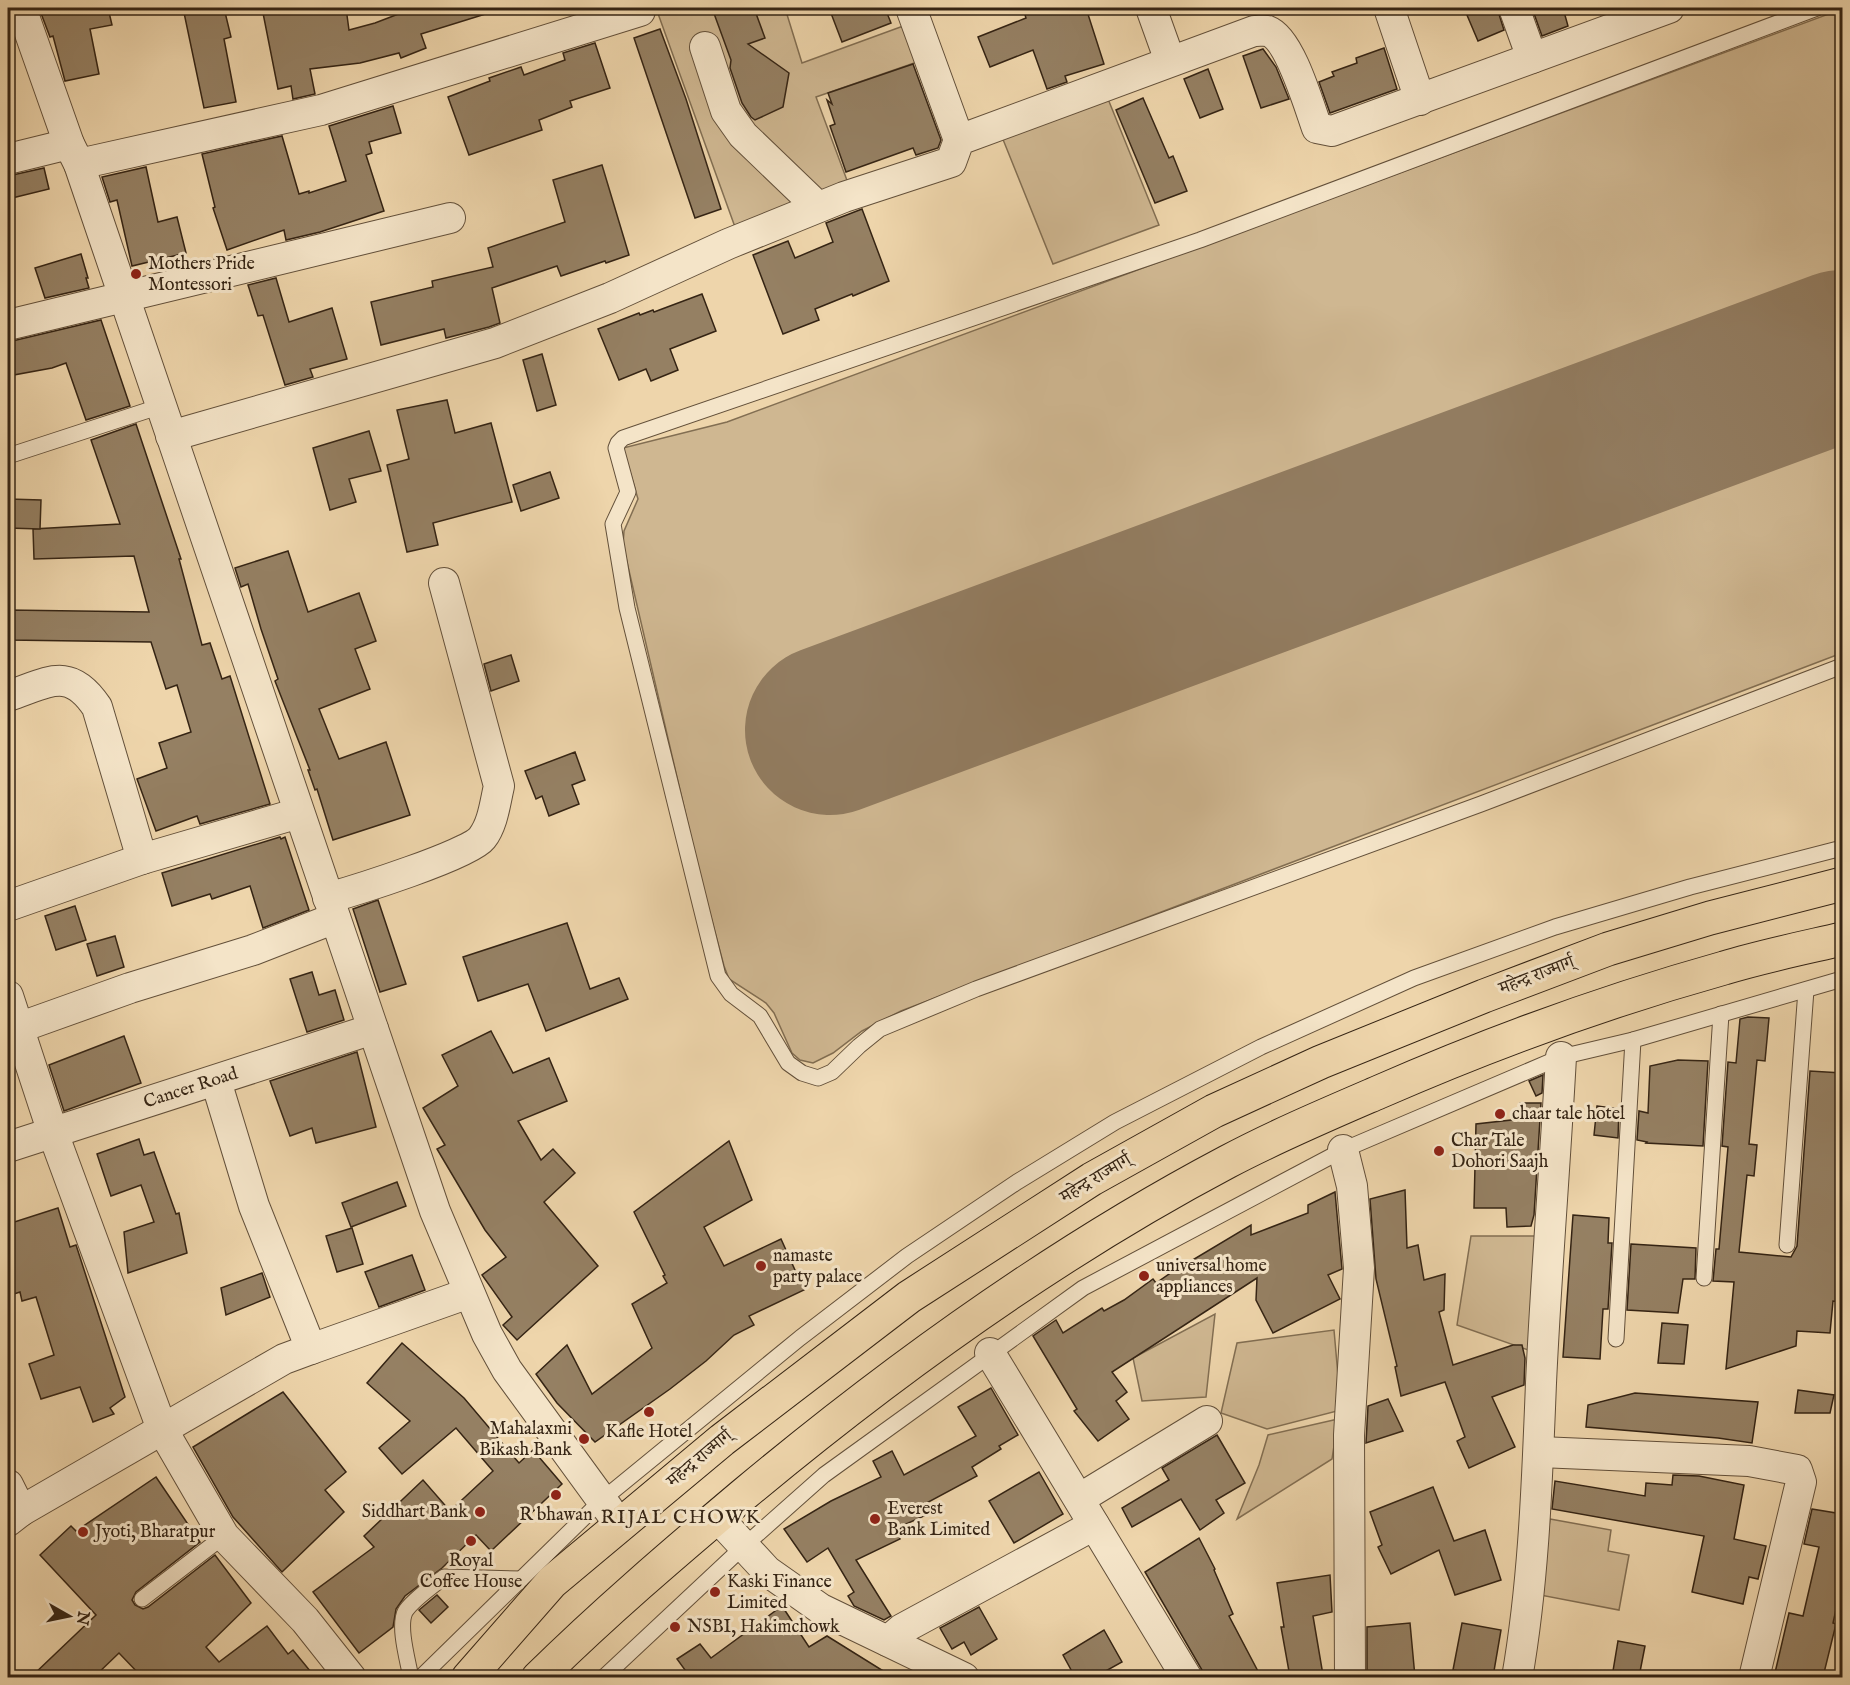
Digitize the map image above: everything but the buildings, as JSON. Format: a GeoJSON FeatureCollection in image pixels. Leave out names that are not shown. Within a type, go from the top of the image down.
{"type":"FeatureCollection","features":[{"type":"Feature","properties":{"kind":"highway","name":"महेन्द्र राज्मार्ग्"},"geometry":{"type":"LineString","coordinates":[[468,1677],[611,1513],[722,1440],[909,1297],[1092,1179],[1214,1111],[1321,1062],[1484,996],[1608,949],[1710,918],[1842,884]]}},
{"type":"Feature","properties":{"kind":"highway"},"geometry":{"type":"LineString","coordinates":[[538,1677],[644,1579],[825,1426],[969,1319],[1085,1244],[1228,1161],[1336,1110],[1447,1062],[1563,1018],[1725,967],[1842,939]]}},
{"type":"Feature","properties":{"kind":"street"},"geometry":{"type":"LineString","coordinates":[[21,8],[74,154],[435,1211],[487,1334],[507,1370],[611,1513]]}},
{"type":"Feature","properties":{"kind":"street"},"geometry":{"type":"LineString","coordinates":[[171,436],[495,343],[610,298],[728,244],[844,196],[951,162],[959,140],[911,8]]}},
{"type":"Feature","properties":{"kind":"street"},"geometry":{"type":"LineString","coordinates":[[1151,8],[1170,61]]}},
{"type":"Feature","properties":{"kind":"street"},"geometry":{"type":"LineString","coordinates":[[1389,8],[1420,100]]}},
{"type":"Feature","properties":{"kind":"street"},"geometry":{"type":"LineString","coordinates":[[1514,8],[1532,58]]}},
{"type":"Feature","properties":{"kind":"street"},"geometry":{"type":"LineString","coordinates":[[959,140],[1170,61],[1254,31],[1267,30],[1279,38],[1287,49],[1317,128],[1332,131],[1669,8]]}},
{"type":"Feature","properties":{"kind":"street"},"geometry":{"type":"LineString","coordinates":[[8,159],[74,154],[321,110],[640,11]]}},
{"type":"Feature","properties":{"kind":"street"},"geometry":{"type":"LineString","coordinates":[[705,47],[726,111],[743,135],[818,207]]}},
{"type":"Feature","properties":{"kind":"street"},"geometry":{"type":"LineString","coordinates":[[8,325],[450,218]]}},
{"type":"Feature","properties":{"kind":"street"},"geometry":{"type":"LineString","coordinates":[[18,1028],[130,988],[254,950],[331,908],[460,853],[481,840],[492,817],[499,786],[444,583]]}},
{"type":"Feature","properties":{"kind":"street"},"geometry":{"type":"LineString","coordinates":[[8,696],[55,681],[70,681],[87,692],[97,707],[141,859]]}},
{"type":"Feature","properties":{"kind":"street"},"geometry":{"type":"LineString","coordinates":[[8,906],[141,859],[299,813]]}},
{"type":"Feature","properties":{"kind":"street"},"geometry":{"type":"LineString","coordinates":[[8,996],[53,1133],[162,1429],[224,1536],[305,1620],[351,1677]]}},
{"type":"Feature","properties":{"kind":"street","name":"Cancer Road"},"geometry":{"type":"LineString","coordinates":[[8,1147],[373,1029]]}},
{"type":"Feature","properties":{"kind":"street"},"geometry":{"type":"LineString","coordinates":[[1517,1677],[1527,1623],[1540,1452],[1541,1383],[1561,1057]]}},
{"type":"Feature","properties":{"kind":"street"},"geometry":{"type":"LineString","coordinates":[[216,1081],[254,1206],[311,1349]]}},
{"type":"Feature","properties":{"kind":"street"},"geometry":{"type":"LineString","coordinates":[[1344,1150],[1352,1186],[1359,1268],[1349,1435],[1350,1677]]}},
{"type":"Feature","properties":{"kind":"street"},"geometry":{"type":"LineString","coordinates":[[12,1506],[162,1429],[284,1359],[469,1293]]}},
{"type":"Feature","properties":{"kind":"street"},"geometry":{"type":"LineString","coordinates":[[990,1353],[1187,1677]]}},
{"type":"Feature","properties":{"kind":"street"},"geometry":{"type":"LineString","coordinates":[[888,1641],[902,1629],[1087,1512],[1207,1421]]}},
{"type":"Feature","properties":{"kind":"street"},"geometry":{"type":"LineString","coordinates":[[1540,1452],[1749,1461],[1797,1470],[1801,1482],[1754,1677]]}},
{"type":"Feature","properties":{"kind":"street"},"geometry":{"type":"LineString","coordinates":[[717,1516],[766,1571],[821,1609],[964,1677]]}},
{"type":"Feature","properties":{"kind":"lane"},"geometry":{"type":"LineString","coordinates":[[1817,8],[1200,240],[622,438],[616,448],[628,492],[613,524],[627,608],[718,976],[731,994],[760,1016],[788,1063],[802,1074],[818,1078],[832,1072],[880,1029],[976,989],[1481,804],[1842,666]]}},
{"type":"Feature","properties":{"kind":"lane"},"geometry":{"type":"LineString","coordinates":[[8,456],[160,406]]}},
{"type":"Feature","properties":{"kind":"lane"},"geometry":{"type":"LineString","coordinates":[[420,1677],[521,1579],[611,1513],[800,1338],[907,1256],[1017,1182],[1115,1122],[1261,1047],[1414,978],[1555,927],[1690,886],[1842,848]]}},
{"type":"Feature","properties":{"kind":"lane"},"geometry":{"type":"LineString","coordinates":[[603,1677],[743,1546],[824,1475],[1083,1288],[1344,1150],[1561,1057],[1633,1040],[1842,979]]}},
{"type":"Feature","properties":{"kind":"lane"},"geometry":{"type":"LineString","coordinates":[[1787,1245],[1806,990]]}},
{"type":"Feature","properties":{"kind":"lane"},"geometry":{"type":"LineString","coordinates":[[1704,1278],[1721,1014]]}},
{"type":"Feature","properties":{"kind":"lane"},"geometry":{"type":"LineString","coordinates":[[1616,1339],[1633,1040]]}},
{"type":"Feature","properties":{"kind":"lane"},"geometry":{"type":"LineString","coordinates":[[142,1599],[224,1536]]}},
{"type":"Feature","properties":{"kind":"lane"},"geometry":{"type":"LineString","coordinates":[[411,1677],[402,1624],[406,1611],[434,1584],[444,1577],[521,1579]]}},
{"type":"Feature","properties":{"kind":"shaded area"},"geometry":{"type":"Polygon","coordinates":[[[656,8],[785,8],[802,63],[906,25],[920,61],[816,97],[848,183],[735,227],[656,8]]]}},
{"type":"Feature","properties":{"kind":"shaded area"},"geometry":{"type":"Polygon","coordinates":[[[1842,9],[1842,284],[792,676],[834,777],[1842,403],[1842,653],[901,1011],[862,1031],[833,1053],[813,1063],[800,1060],[792,1053],[774,1013],[766,1003],[729,979],[724,966],[700,876],[623,545],[624,531],[638,499],[623,448],[727,422],[1842,9]]]}},
{"type":"Feature","properties":{"kind":"shaded area"},"geometry":{"type":"Polygon","coordinates":[[[1106,94],[1159,225],[1053,264],[1000,132],[1106,94]]]}},
{"type":"Feature","properties":{"kind":"shaded area"},"geometry":{"type":"Polygon","coordinates":[[[1471,1236],[1539,1236],[1534,1352],[1457,1325],[1471,1236]]]}},
{"type":"Feature","properties":{"kind":"shaded area"},"geometry":{"type":"Polygon","coordinates":[[[1215,1314],[1206,1397],[1142,1401],[1133,1358],[1215,1314]]]}},
{"type":"Feature","properties":{"kind":"shaded area"},"geometry":{"type":"Polygon","coordinates":[[[1334,1330],[1341,1410],[1267,1429],[1221,1413],[1237,1343],[1334,1330]]]}},
{"type":"Feature","properties":{"kind":"shaded area"},"geometry":{"type":"Polygon","coordinates":[[[1338,1419],[1332,1459],[1237,1519],[1259,1465],[1268,1435],[1338,1419]]]}},
{"type":"Feature","properties":{"kind":"shaded area"},"geometry":{"type":"Polygon","coordinates":[[[1550,1519],[1611,1530],[1608,1551],[1629,1555],[1619,1610],[1540,1595],[1550,1519]]]}},
{"type":"Feature","properties":{"kind":"runway"},"geometry":{"type":"LineString","coordinates":[[830,730],[1842,355]]}},
{"type":"Feature","properties":{"kind":"place","name":"Mothers Pride Montessori"},"geometry":{"type":"Point","coordinates":[136,274]}},
{"type":"Feature","properties":{"kind":"place","name":"chaar tale hotel"},"geometry":{"type":"Point","coordinates":[1500,1114]}},
{"type":"Feature","properties":{"kind":"place","name":"Char Tale Dohori Saajh"},"geometry":{"type":"Point","coordinates":[1439,1151]}},
{"type":"Feature","properties":{"kind":"place","name":"namaste party palace"},"geometry":{"type":"Point","coordinates":[761,1266]}},
{"type":"Feature","properties":{"kind":"place","name":"universal home appliances"},"geometry":{"type":"Point","coordinates":[1144,1276]}},
{"type":"Feature","properties":{"kind":"place","name":"Kafle Hotel"},"geometry":{"type":"Point","coordinates":[649,1412]}},
{"type":"Feature","properties":{"kind":"place","name":"Mahalaxmi Bikash Bank"},"geometry":{"type":"Point","coordinates":[584,1439]}},
{"type":"Feature","properties":{"kind":"place","name":"R bhawan"},"geometry":{"type":"Point","coordinates":[556,1495]}},
{"type":"Feature","properties":{"kind":"place","name":"Siddhart Bank"},"geometry":{"type":"Point","coordinates":[480,1512]}},
{"type":"Feature","properties":{"kind":"place","name":"Everest Bank Limited"},"geometry":{"type":"Point","coordinates":[875,1519]}},
{"type":"Feature","properties":{"kind":"place","name":"Jyoti, Bharatpur"},"geometry":{"type":"Point","coordinates":[83,1532]}},
{"type":"Feature","properties":{"kind":"place","name":"Royal Coffee House"},"geometry":{"type":"Point","coordinates":[471,1541]}},
{"type":"Feature","properties":{"kind":"place","name":"Kaski Finance Limited"},"geometry":{"type":"Point","coordinates":[715,1592]}},
{"type":"Feature","properties":{"kind":"place","name":"NSBI, Hakimchowk"},"geometry":{"type":"Point","coordinates":[675,1627]}},
{"type":"Feature","properties":{"kind":"district","name":"RIJAL CHOWK"},"geometry":{"type":"Point","coordinates":[681,1517]}}]}
